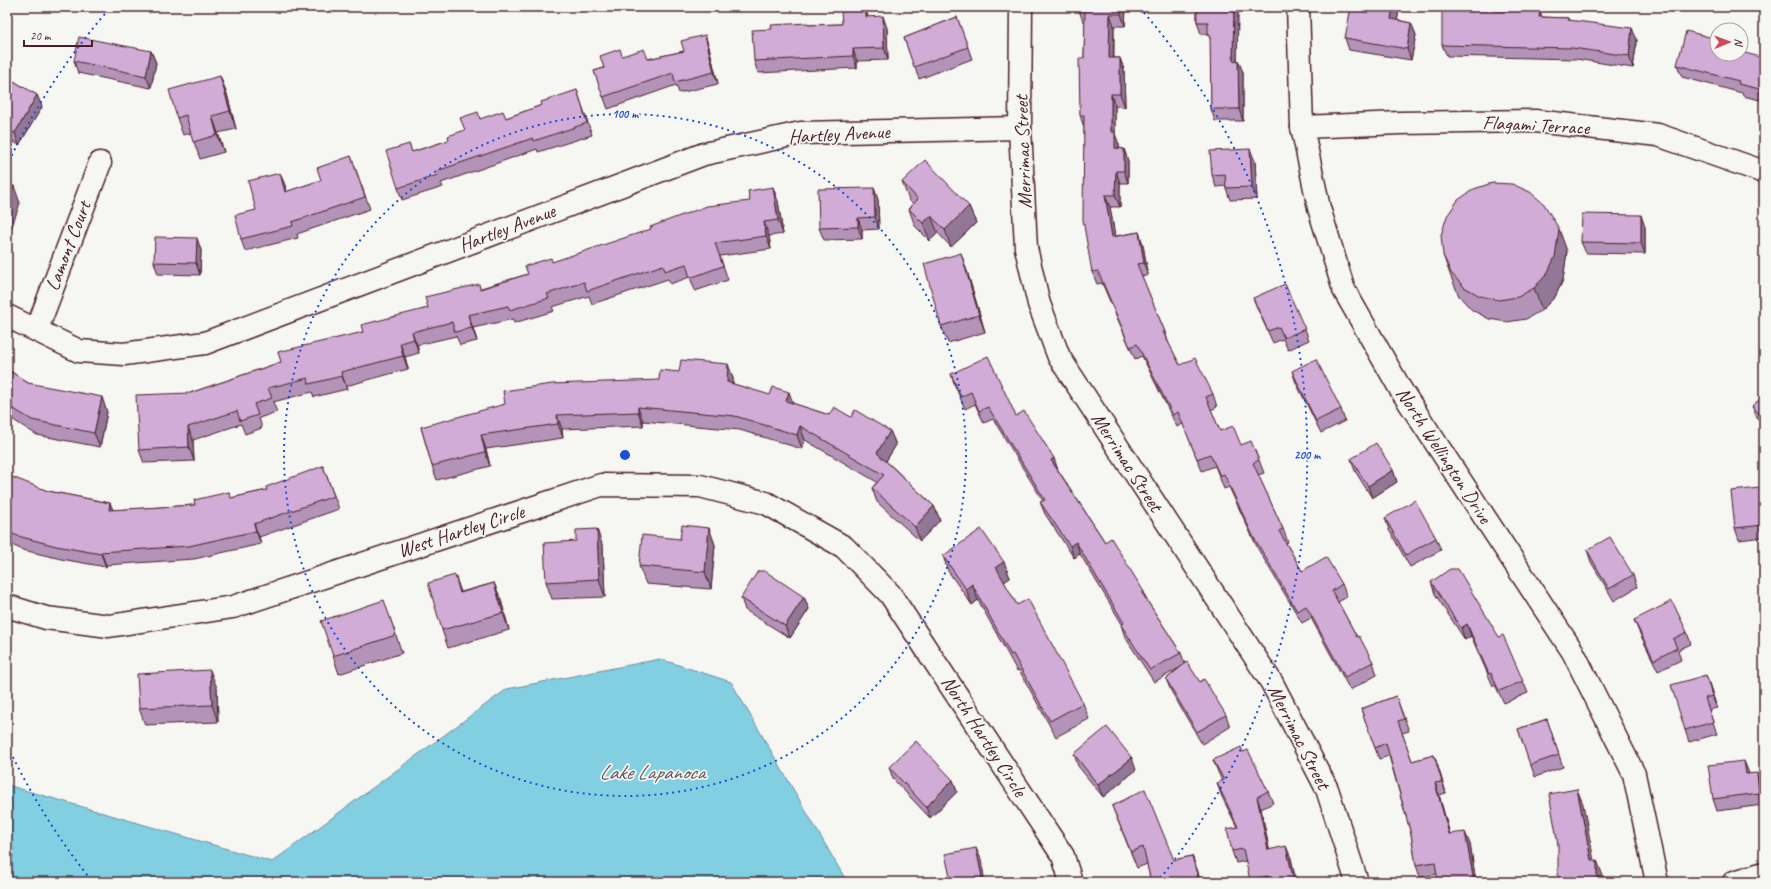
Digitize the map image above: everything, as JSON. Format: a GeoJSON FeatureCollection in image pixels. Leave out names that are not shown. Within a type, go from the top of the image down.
{"type":"FeatureCollection","features":[{"type":"Feature","properties":{"kind":"street","name":"Merrimac Street"},"geometry":{"type":"LineString","coordinates":[[1021,7],[1020,128],[1026,248],[1039,304],[1059,357],[1272,683],[1327,789],[1357,882]]}},
{"type":"Feature","properties":{"kind":"street","name":"North Wellington Drive"},"geometry":{"type":"LineString","coordinates":[[1298,7],[1302,127],[1319,208],[1344,290],[1401,390],[1573,652],[1634,774],[1657,882]]}},
{"type":"Feature","properties":{"kind":"street","name":"Flagami Terrace"},"geometry":{"type":"LineString","coordinates":[[1302,127],[1400,123],[1536,121],[1658,135],[1764,172]]}},
{"type":"Feature","properties":{"kind":"street","name":"Hartley Avenue"},"geometry":{"type":"LineString","coordinates":[[7,316],[37,329],[79,351],[124,354],[205,343],[704,154],[801,133],[1020,128]]}},
{"type":"Feature","properties":{"kind":"street","name":"Lamont Court"},"geometry":{"type":"LineString","coordinates":[[37,329],[100,163]]}},
{"type":"Feature","properties":{"kind":"street","name":"West Hartley Circle"},"geometry":{"type":"LineString","coordinates":[[7,606],[46,618],[110,626],[233,606],[601,485],[700,486],[766,503],[844,547],[890,594]]}},
{"type":"Feature","properties":{"kind":"street","name":"North Hartley Circle"},"geometry":{"type":"LineString","coordinates":[[890,594],[1063,856],[1070,882]]}},
{"type":"Feature","properties":{"kind":"street"},"geometry":{"type":"LineString","coordinates":[[1734,882],[1764,873]]}},
{"type":"Feature","properties":{"kind":"water","name":"Lake Lapanoca"},"geometry":{"type":"Polygon","coordinates":[[[660,659],[731,682],[847,882],[7,882],[7,785],[272,862],[507,689],[660,659]]]}},
{"type":"Feature","properties":{"kind":"building"},"geometry":{"type":"Polygon","coordinates":[[[1078,7],[1121,7],[1121,14],[1110,14],[1109,58],[1120,58],[1120,94],[1111,94],[1111,132],[1115,132],[1115,148],[1124,149],[1124,171],[1116,171],[1115,195],[1105,195],[1112,237],[1139,232],[1144,263],[1137,264],[1165,332],[1163,332],[1180,365],[1195,358],[1213,394],[1206,397],[1220,431],[1233,426],[1241,445],[1251,441],[1259,460],[1253,463],[1283,529],[1279,531],[1302,571],[1326,557],[1342,584],[1332,591],[1357,637],[1359,636],[1373,662],[1345,677],[1306,606],[1297,611],[1253,536],[1224,474],[1220,476],[1210,454],[1197,459],[1178,412],[1173,415],[1137,344],[1130,347],[1098,271],[1092,272],[1083,220],[1084,115],[1080,115],[1079,58],[1084,58],[1085,8],[1078,7]]]}},
{"type":"Feature","properties":{"kind":"building"},"geometry":{"type":"Polygon","coordinates":[[[1197,7],[1234,7],[1233,61],[1238,60],[1239,109],[1211,109],[1210,34],[1208,34],[1208,22],[1197,22],[1197,7]]]}},
{"type":"Feature","properties":{"kind":"building"},"geometry":{"type":"Polygon","coordinates":[[[1351,7],[1393,7],[1391,19],[1411,23],[1407,49],[1345,38],[1351,7]]]}},
{"type":"Feature","properties":{"kind":"building"},"geometry":{"type":"Polygon","coordinates":[[[866,10],[866,17],[883,16],[884,48],[853,49],[853,56],[754,61],[752,30],[772,29],[771,25],[808,23],[808,25],[842,24],[841,11],[866,10]]]}},
{"type":"Feature","properties":{"kind":"building"},"geometry":{"type":"Polygon","coordinates":[[[1442,10],[1540,11],[1539,17],[1568,18],[1568,20],[1632,28],[1629,56],[1572,48],[1442,45],[1442,10]]]}},
{"type":"Feature","properties":{"kind":"building"},"geometry":{"type":"Polygon","coordinates":[[[957,17],[968,47],[914,67],[904,38],[957,17]]]}},
{"type":"Feature","properties":{"kind":"building"},"geometry":{"type":"Polygon","coordinates":[[[1686,31],[1709,37],[1709,62],[1749,62],[1749,54],[1764,58],[1764,90],[1738,84],[1739,81],[1677,65],[1686,31]]]}},
{"type":"Feature","properties":{"kind":"building"},"geometry":{"type":"Polygon","coordinates":[[[705,35],[714,72],[675,82],[673,73],[603,97],[594,71],[604,68],[600,56],[620,49],[622,56],[644,49],[648,59],[684,51],[681,41],[705,35]]]}},
{"type":"Feature","properties":{"kind":"building"},"geometry":{"type":"Polygon","coordinates":[[[79,37],[151,51],[146,76],[74,61],[79,37]]]}},
{"type":"Feature","properties":{"kind":"building"},"geometry":{"type":"Polygon","coordinates":[[[220,76],[230,111],[212,116],[217,135],[193,142],[186,115],[177,118],[169,90],[220,76]]]}},
{"type":"Feature","properties":{"kind":"building"},"geometry":{"type":"Polygon","coordinates":[[[7,77],[37,95],[15,133],[7,128],[7,77]]]}},
{"type":"Feature","properties":{"kind":"building"},"geometry":{"type":"Polygon","coordinates":[[[577,90],[587,123],[534,141],[533,138],[437,171],[438,175],[398,188],[386,151],[409,144],[412,152],[449,140],[448,136],[465,130],[460,118],[478,112],[480,119],[503,111],[506,118],[542,105],[541,102],[577,90]]]}},
{"type":"Feature","properties":{"kind":"building"},"geometry":{"type":"Polygon","coordinates":[[[1250,149],[1252,187],[1226,188],[1225,174],[1212,175],[1210,151],[1250,149]]]}},
{"type":"Feature","properties":{"kind":"building"},"geometry":{"type":"Polygon","coordinates":[[[351,156],[365,197],[292,222],[293,226],[241,239],[235,215],[256,210],[248,181],[280,173],[285,192],[321,180],[317,168],[351,156]]]}},
{"type":"Feature","properties":{"kind":"building"},"geometry":{"type":"Polygon","coordinates":[[[925,160],[969,206],[945,230],[931,216],[923,223],[909,209],[918,199],[902,182],[925,160]]]}},
{"type":"Feature","properties":{"kind":"building"},"geometry":{"type":"Polygon","coordinates":[[[7,183],[14,186],[7,205],[7,183]]]}},
{"type":"Feature","properties":{"kind":"building"},"geometry":{"type":"Polygon","coordinates":[[[1492,183],[1512,184],[1530,192],[1544,204],[1559,229],[1555,257],[1547,274],[1534,288],[1518,297],[1499,300],[1480,296],[1464,287],[1451,273],[1443,255],[1441,235],[1447,216],[1458,200],[1474,189],[1492,183]]]}},
{"type":"Feature","properties":{"kind":"building"},"geometry":{"type":"Polygon","coordinates":[[[773,187],[778,220],[764,222],[766,236],[715,243],[723,266],[690,278],[686,264],[665,271],[663,265],[587,291],[584,282],[547,294],[549,298],[510,310],[508,306],[468,315],[472,328],[455,332],[452,322],[412,332],[414,339],[400,343],[403,356],[341,372],[342,376],[309,384],[308,378],[268,388],[272,398],[254,404],[258,415],[240,421],[237,411],[188,427],[189,447],[139,450],[136,395],[190,393],[281,362],[278,352],[363,332],[361,325],[428,308],[425,297],[479,284],[480,289],[528,274],[525,266],[551,258],[552,262],[651,229],[650,227],[707,206],[750,201],[748,191],[773,187]]]}},
{"type":"Feature","properties":{"kind":"building"},"geometry":{"type":"Polygon","coordinates":[[[874,188],[875,217],[858,218],[858,227],[819,228],[818,189],[874,188]]]}},
{"type":"Feature","properties":{"kind":"building"},"geometry":{"type":"Polygon","coordinates":[[[1582,214],[1641,215],[1641,243],[1581,242],[1582,214]]]}},
{"type":"Feature","properties":{"kind":"building"},"geometry":{"type":"Polygon","coordinates":[[[155,237],[197,238],[196,263],[154,262],[155,237]]]}},
{"type":"Feature","properties":{"kind":"building"},"geometry":{"type":"Polygon","coordinates":[[[961,253],[979,315],[941,326],[924,264],[961,253]]]}},
{"type":"Feature","properties":{"kind":"building"},"geometry":{"type":"Polygon","coordinates":[[[1285,284],[1305,329],[1284,338],[1279,327],[1268,331],[1253,298],[1285,284]]]}},
{"type":"Feature","properties":{"kind":"building"},"geometry":{"type":"Polygon","coordinates":[[[988,356],[1016,416],[1024,411],[1054,458],[1051,460],[1105,542],[1111,538],[1144,592],[1142,593],[1181,653],[1150,670],[1121,625],[1124,623],[1076,542],[1070,546],[1040,502],[1045,500],[988,407],[979,411],[971,392],[961,397],[951,374],[988,356]]]}},
{"type":"Feature","properties":{"kind":"building"},"geometry":{"type":"Polygon","coordinates":[[[1316,359],[1341,409],[1316,421],[1292,371],[1316,359]]]}},
{"type":"Feature","properties":{"kind":"building"},"geometry":{"type":"Polygon","coordinates":[[[681,360],[728,364],[727,382],[770,395],[773,387],[789,392],[786,401],[829,415],[834,407],[851,417],[855,410],[890,431],[877,453],[934,506],[915,527],[872,488],[884,475],[800,426],[797,435],[735,416],[638,407],[638,412],[557,415],[558,424],[481,435],[485,452],[432,466],[421,427],[505,404],[503,391],[552,384],[659,380],[660,370],[679,372],[681,360]]]}},
{"type":"Feature","properties":{"kind":"building"},"geometry":{"type":"Polygon","coordinates":[[[7,369],[28,383],[102,397],[94,433],[32,420],[7,405],[7,369]]]}},
{"type":"Feature","properties":{"kind":"building"},"geometry":{"type":"Polygon","coordinates":[[[1764,396],[1764,419],[1752,406],[1764,396]]]}},
{"type":"Feature","properties":{"kind":"building"},"geometry":{"type":"Polygon","coordinates":[[[1376,443],[1393,470],[1368,486],[1351,459],[1376,443]]]}},
{"type":"Feature","properties":{"kind":"building"},"geometry":{"type":"Polygon","coordinates":[[[323,466],[334,496],[254,524],[256,531],[189,546],[101,552],[101,554],[56,546],[7,532],[7,475],[48,491],[110,503],[109,510],[195,505],[194,500],[229,492],[231,498],[267,490],[266,487],[323,466]]]}},
{"type":"Feature","properties":{"kind":"building"},"geometry":{"type":"Polygon","coordinates":[[[1760,488],[1764,525],[1735,528],[1731,491],[1760,488]]]}},
{"type":"Feature","properties":{"kind":"building"},"geometry":{"type":"Polygon","coordinates":[[[1415,500],[1436,538],[1406,555],[1385,518],[1415,500]]]}},
{"type":"Feature","properties":{"kind":"building"},"geometry":{"type":"Polygon","coordinates":[[[682,525],[709,528],[705,572],[639,566],[642,535],[680,539],[682,525]]]}},
{"type":"Feature","properties":{"kind":"building"},"geometry":{"type":"Polygon","coordinates":[[[597,529],[599,579],[546,582],[544,543],[576,541],[576,530],[597,529]]]}},
{"type":"Feature","properties":{"kind":"building"},"geometry":{"type":"Polygon","coordinates":[[[981,529],[1004,562],[996,567],[1017,605],[1028,599],[1083,703],[1050,721],[1013,654],[1011,655],[972,584],[966,589],[943,556],[981,529]]]}},
{"type":"Feature","properties":{"kind":"building"},"geometry":{"type":"Polygon","coordinates":[[[1610,537],[1633,575],[1609,589],[1587,550],[1610,537]]]}},
{"type":"Feature","properties":{"kind":"building"},"geometry":{"type":"Polygon","coordinates":[[[1450,569],[1458,569],[1499,637],[1503,635],[1523,681],[1499,691],[1491,673],[1489,674],[1467,624],[1461,628],[1431,582],[1450,569]]]}},
{"type":"Feature","properties":{"kind":"building"},"geometry":{"type":"Polygon","coordinates":[[[758,571],[765,571],[804,597],[785,626],[741,598],[758,571]]]}},
{"type":"Feature","properties":{"kind":"building"},"geometry":{"type":"Polygon","coordinates":[[[455,575],[460,593],[494,583],[503,613],[442,630],[428,583],[455,575]]]}},
{"type":"Feature","properties":{"kind":"building"},"geometry":{"type":"Polygon","coordinates":[[[384,600],[396,635],[333,656],[321,621],[384,600]]]}},
{"type":"Feature","properties":{"kind":"building"},"geometry":{"type":"Polygon","coordinates":[[[1672,601],[1687,632],[1673,639],[1677,648],[1654,660],[1634,620],[1672,601]]]}},
{"type":"Feature","properties":{"kind":"building"},"geometry":{"type":"Polygon","coordinates":[[[1187,662],[1200,682],[1204,679],[1226,715],[1197,732],[1166,679],[1187,662]]]}},
{"type":"Feature","properties":{"kind":"building"},"geometry":{"type":"Polygon","coordinates":[[[210,670],[212,705],[139,708],[137,674],[210,670]]]}},
{"type":"Feature","properties":{"kind":"building"},"geometry":{"type":"Polygon","coordinates":[[[1706,675],[1712,696],[1705,698],[1713,722],[1685,730],[1671,685],[1706,675]]]}},
{"type":"Feature","properties":{"kind":"building"},"geometry":{"type":"Polygon","coordinates":[[[1396,696],[1404,719],[1398,721],[1412,761],[1434,755],[1442,782],[1435,783],[1449,834],[1465,832],[1474,882],[1438,882],[1435,862],[1416,865],[1411,834],[1386,743],[1375,748],[1361,709],[1396,696]]]}},
{"type":"Feature","properties":{"kind":"building"},"geometry":{"type":"Polygon","coordinates":[[[1547,719],[1559,755],[1530,765],[1518,729],[1547,719]]]}},
{"type":"Feature","properties":{"kind":"building"},"geometry":{"type":"Polygon","coordinates":[[[1107,727],[1132,758],[1098,785],[1074,754],[1107,727]]]}},
{"type":"Feature","properties":{"kind":"building"},"geometry":{"type":"Polygon","coordinates":[[[916,741],[953,780],[926,807],[889,767],[916,741]]]}},
{"type":"Feature","properties":{"kind":"building"},"geometry":{"type":"Polygon","coordinates":[[[1241,747],[1243,752],[1248,750],[1268,791],[1257,797],[1268,850],[1286,846],[1294,882],[1269,882],[1268,876],[1250,880],[1243,849],[1232,851],[1227,829],[1238,827],[1217,783],[1224,780],[1213,760],[1241,747]]]}},
{"type":"Feature","properties":{"kind":"building"},"geometry":{"type":"Polygon","coordinates":[[[1744,761],[1746,774],[1757,773],[1759,793],[1713,799],[1708,765],[1744,761]]]}},
{"type":"Feature","properties":{"kind":"building"},"geometry":{"type":"Polygon","coordinates":[[[1145,789],[1174,860],[1192,856],[1199,882],[1151,882],[1143,847],[1131,852],[1112,806],[1145,789]]]}},
{"type":"Feature","properties":{"kind":"building"},"geometry":{"type":"Polygon","coordinates":[[[1577,789],[1591,860],[1597,860],[1597,882],[1558,882],[1558,845],[1549,794],[1577,789]]]}},
{"type":"Feature","properties":{"kind":"building"},"geometry":{"type":"Polygon","coordinates":[[[976,848],[983,882],[951,882],[945,854],[976,848]]]}}]}
